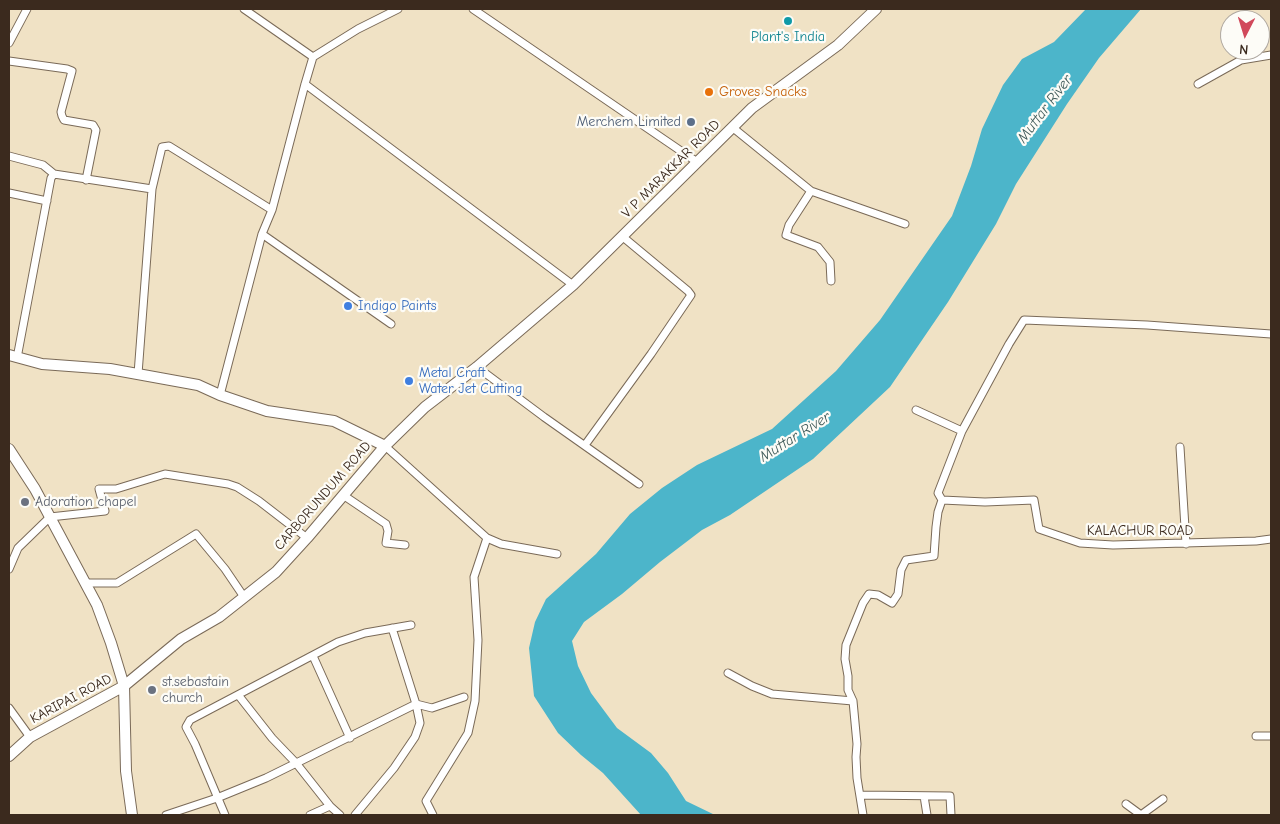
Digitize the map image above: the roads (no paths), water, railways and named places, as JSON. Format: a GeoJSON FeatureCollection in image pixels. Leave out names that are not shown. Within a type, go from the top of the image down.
{"type":"FeatureCollection","features":[{"type":"Feature","properties":{"kind":"street"},"geometry":{"type":"LineString","coordinates":[[9,43],[28,9]]}},
{"type":"Feature","properties":{"kind":"street"},"geometry":{"type":"LineString","coordinates":[[244,9],[313,57]]}},
{"type":"Feature","properties":{"kind":"street"},"geometry":{"type":"LineString","coordinates":[[220,395],[262,234],[272,210],[304,84],[313,57],[358,29],[398,9]]}},
{"type":"Feature","properties":{"kind":"street"},"geometry":{"type":"LineString","coordinates":[[473,9],[697,162]]}},
{"type":"Feature","properties":{"kind":"street","name":"V P MARAKKAR ROAD"},"geometry":{"type":"LineString","coordinates":[[537,316],[573,285],[623,237],[752,108],[838,45],[876,9]]}},
{"type":"Feature","properties":{"kind":"street"},"geometry":{"type":"LineString","coordinates":[[1198,84],[1241,60],[1271,55]]}},
{"type":"Feature","properties":{"kind":"street"},"geometry":{"type":"LineString","coordinates":[[9,62],[72,71],[61,112],[62,116],[64,120],[93,125],[96,130],[86,180]]}},
{"type":"Feature","properties":{"kind":"street"},"geometry":{"type":"LineString","coordinates":[[304,84],[573,285]]}},
{"type":"Feature","properties":{"kind":"street"},"geometry":{"type":"LineString","coordinates":[[732,127],[811,191],[905,224]]}},
{"type":"Feature","properties":{"kind":"street"},"geometry":{"type":"LineString","coordinates":[[138,374],[152,189],[162,147],[169,146],[272,210]]}},
{"type":"Feature","properties":{"kind":"street"},"geometry":{"type":"LineString","coordinates":[[9,156],[42,165],[54,174],[152,189]]}},
{"type":"Feature","properties":{"kind":"street"},"geometry":{"type":"LineString","coordinates":[[54,174],[51,178],[13,356],[42,364],[110,369],[198,385],[220,395],[267,411],[334,421],[385,446],[487,538],[500,544],[557,554]]}},
{"type":"Feature","properties":{"kind":"street"},"geometry":{"type":"LineString","coordinates":[[811,191],[788,225],[786,235],[818,248],[830,262],[831,280]]}},
{"type":"Feature","properties":{"kind":"street"},"geometry":{"type":"LineString","coordinates":[[9,192],[47,200]]}},
{"type":"Feature","properties":{"kind":"street"},"geometry":{"type":"LineString","coordinates":[[262,234],[391,324]]}},
{"type":"Feature","properties":{"kind":"street"},"geometry":{"type":"LineString","coordinates":[[585,445],[691,295],[623,237]]}},
{"type":"Feature","properties":{"kind":"street","name":"CARBORUNDUM ROAD"},"geometry":{"type":"LineString","coordinates":[[124,686],[181,639],[219,617],[276,572],[385,446],[425,407],[477,367],[537,316]]}},
{"type":"Feature","properties":{"kind":"street"},"geometry":{"type":"LineString","coordinates":[[863,815],[857,778],[857,744],[853,701],[848,690],[845,659],[846,645],[869,594],[878,595],[892,603],[898,594],[901,570],[906,560],[934,556],[938,512],[942,500],[938,493],[962,431],[1024,320],[1164,326],[1271,334]]}},
{"type":"Feature","properties":{"kind":"street"},"geometry":{"type":"LineString","coordinates":[[477,367],[639,484]]}},
{"type":"Feature","properties":{"kind":"street"},"geometry":{"type":"LineString","coordinates":[[916,410],[962,431]]}},
{"type":"Feature","properties":{"kind":"street"},"geometry":{"type":"LineString","coordinates":[[1180,447],[1186,544]]}},
{"type":"Feature","properties":{"kind":"street"},"geometry":{"type":"LineString","coordinates":[[9,449],[35,489],[98,605],[124,686],[126,771],[132,815]]}},
{"type":"Feature","properties":{"kind":"street"},"geometry":{"type":"LineString","coordinates":[[9,569],[18,548],[50,517],[105,511],[100,489],[116,489],[165,474],[228,484],[259,501],[307,538]]}},
{"type":"Feature","properties":{"kind":"street"},"geometry":{"type":"LineString","coordinates":[[344,495],[386,524],[388,531],[386,543],[405,545]]}},
{"type":"Feature","properties":{"kind":"street","name":"KALACHUR ROAD"},"geometry":{"type":"LineString","coordinates":[[942,500],[985,502],[1034,500],[1039,529],[1080,543],[1113,546],[1271,539]]}},
{"type":"Feature","properties":{"kind":"street"},"geometry":{"type":"LineString","coordinates":[[86,583],[117,583],[196,534],[225,569],[244,597]]}},
{"type":"Feature","properties":{"kind":"street"},"geometry":{"type":"LineString","coordinates":[[433,815],[426,801],[468,733],[474,700],[478,640],[474,577],[487,538]]}},
{"type":"Feature","properties":{"kind":"street"},"geometry":{"type":"LineString","coordinates":[[224,815],[196,744],[186,727],[190,720],[239,696],[338,642],[365,633],[411,625]]}},
{"type":"Feature","properties":{"kind":"street"},"geometry":{"type":"LineString","coordinates":[[355,815],[394,768],[415,737],[420,724],[416,704],[392,628]]}},
{"type":"Feature","properties":{"kind":"street"},"geometry":{"type":"LineString","coordinates":[[313,656],[350,738]]}},
{"type":"Feature","properties":{"kind":"street"},"geometry":{"type":"LineString","coordinates":[[728,673],[772,694],[853,701]]}},
{"type":"Feature","properties":{"kind":"street","name":"KARIPAI ROAD"},"geometry":{"type":"LineString","coordinates":[[9,756],[30,737],[124,686]]}},
{"type":"Feature","properties":{"kind":"street"},"geometry":{"type":"LineString","coordinates":[[239,696],[272,738],[296,763],[330,806],[340,815]]}},
{"type":"Feature","properties":{"kind":"street"},"geometry":{"type":"LineString","coordinates":[[166,815],[217,798],[266,778],[416,704],[432,708],[464,697]]}},
{"type":"Feature","properties":{"kind":"street"},"geometry":{"type":"LineString","coordinates":[[9,708],[30,737]]}},
{"type":"Feature","properties":{"kind":"street"},"geometry":{"type":"LineString","coordinates":[[1256,736],[1271,736]]}},
{"type":"Feature","properties":{"kind":"street"},"geometry":{"type":"LineString","coordinates":[[860,795],[917,794],[924,796],[950,796],[951,815]]}},
{"type":"Feature","properties":{"kind":"street"},"geometry":{"type":"LineString","coordinates":[[924,796],[926,815]]}},
{"type":"Feature","properties":{"kind":"street"},"geometry":{"type":"LineString","coordinates":[[1126,804],[1141,815],[1163,799]]}},
{"type":"Feature","properties":{"kind":"street"},"geometry":{"type":"LineString","coordinates":[[310,815],[330,806]]}},
{"type":"Feature","properties":{"kind":"water","name":"Muttar River"},"geometry":{"type":"Polygon","coordinates":[[[1086,9],[1141,9],[1099,58],[1067,104],[1016,184],[996,224],[948,302],[890,387],[813,459],[730,515],[702,530],[584,622],[572,641],[578,666],[591,693],[617,728],[651,753],[668,773],[686,801],[715,815],[641,815],[603,773],[558,733],[534,696],[529,648],[535,622],[546,599],[596,554],[630,514],[662,488],[697,465],[772,429],[836,371],[880,320],[952,216],[971,166],[982,129],[1003,85],[1022,59],[1054,42],[1086,9]]]}},
{"type":"Feature","properties":{"kind":"place","name":"Plant's India"},"geometry":{"type":"Point","coordinates":[788,21]}},
{"type":"Feature","properties":{"kind":"place","name":"Groves Snacks"},"geometry":{"type":"Point","coordinates":[709,92]}},
{"type":"Feature","properties":{"kind":"place","name":"Merchem Limited"},"geometry":{"type":"Point","coordinates":[691,122]}},
{"type":"Feature","properties":{"kind":"place","name":"Indigo Paints"},"geometry":{"type":"Point","coordinates":[348,306]}},
{"type":"Feature","properties":{"kind":"place","name":"Metal Craft Water Jet Cutting"},"geometry":{"type":"Point","coordinates":[409,381]}},
{"type":"Feature","properties":{"kind":"place","name":"Adoration chapel"},"geometry":{"type":"Point","coordinates":[25,502]}},
{"type":"Feature","properties":{"kind":"place","name":"st.sebastain church"},"geometry":{"type":"Point","coordinates":[152,690]}}]}
